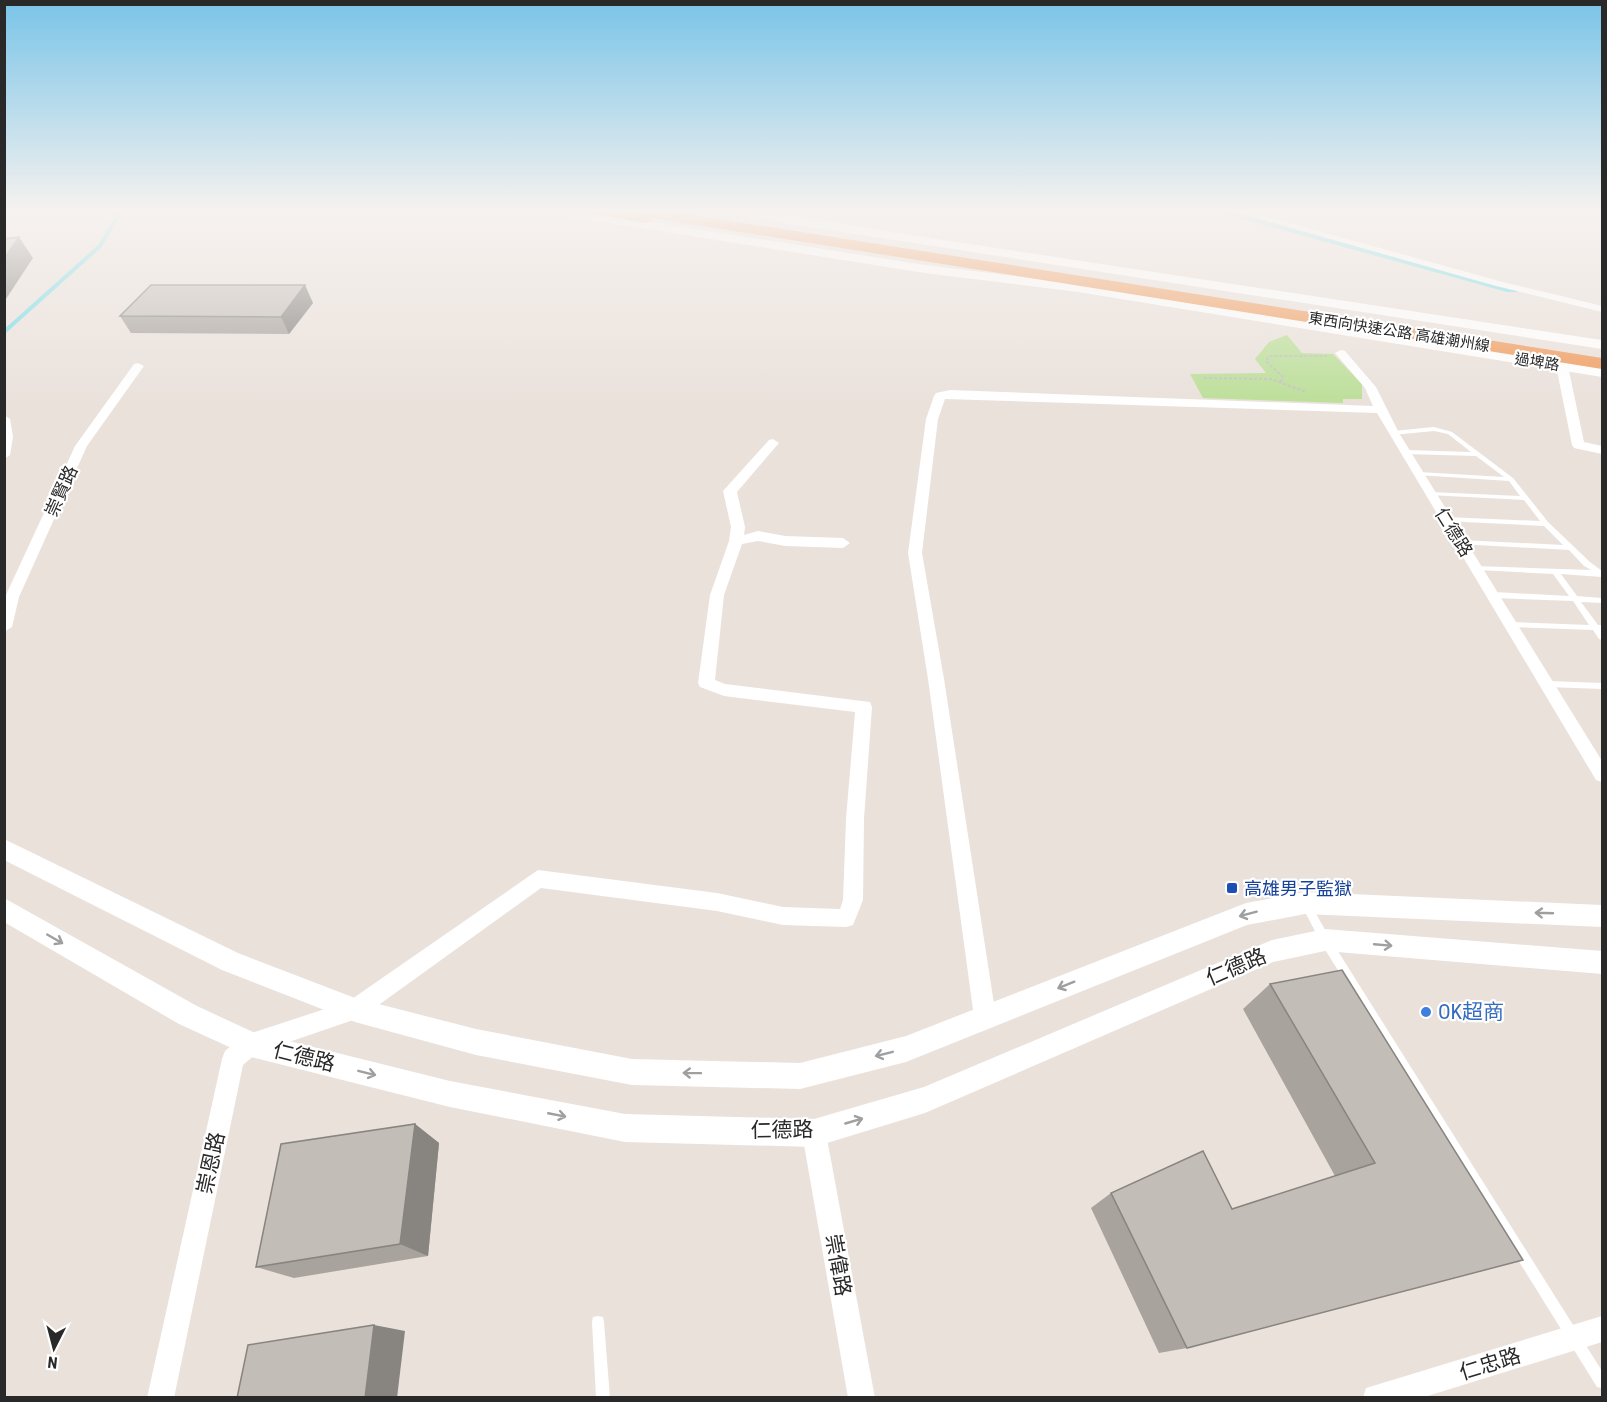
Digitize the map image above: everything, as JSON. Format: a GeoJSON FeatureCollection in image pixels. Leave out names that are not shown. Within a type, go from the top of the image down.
{"type":"FeatureCollection","features":[{"type":"Feature","properties":{"kind":"highway"},"geometry":{"type":"LineString","coordinates":[[1032,274],[1080,281]]}},
{"type":"Feature","properties":{"kind":"highway","name":"東西向快速公路 高雄潮州線"},"geometry":{"type":"LineString","coordinates":[[1039,274],[1602,364]]}},
{"type":"Feature","properties":{"kind":"highway","name":"東西向快速公路 高雄潮州線"},"geometry":{"type":"LineString","coordinates":[[1093,274],[1602,353]]}},
{"type":"Feature","properties":{"kind":"main road","name":"過埤路"},"geometry":{"type":"LineString","coordinates":[[969,274],[1078,288],[1602,372]]}},
{"type":"Feature","properties":{"kind":"main road","name":"過埤路"},"geometry":{"type":"LineString","coordinates":[[1140,274],[1602,345]]}},
{"type":"Feature","properties":{"kind":"street"},"geometry":{"type":"LineString","coordinates":[[1465,274],[1602,309]]}},
{"type":"Feature","properties":{"kind":"street","name":"仁德路"},"geometry":{"type":"LineString","coordinates":[[1343,355],[1370,387],[1393,433],[1602,774]]}},
{"type":"Feature","properties":{"kind":"street","name":"崇賢路"},"geometry":{"type":"LineString","coordinates":[[4,627],[12,597],[81,446],[138,366]]}},
{"type":"Feature","properties":{"kind":"street"},"geometry":{"type":"LineString","coordinates":[[1562,366],[1578,445],[1602,450]]}},
{"type":"Feature","properties":{"kind":"street"},"geometry":{"type":"LineString","coordinates":[[986,1017],[938,690],[915,553],[933,419],[940,396],[950,394],[1382,411]]}},
{"type":"Feature","properties":{"kind":"street"},"geometry":{"type":"LineString","coordinates":[[4,420],[7,436],[4,455]]}},
{"type":"Feature","properties":{"kind":"street"},"geometry":{"type":"LineString","coordinates":[[773,443],[730,491],[738,527],[736,541],[758,536],[785,541],[843,543]]}},
{"type":"Feature","properties":{"kind":"street","name":"崇恩路"},"geometry":{"type":"LineString","coordinates":[[160,1398],[233,1059],[251,1044],[355,1010],[538,879],[717,902],[783,916],[846,918],[853,900],[855,819],[864,707],[724,690],[706,683],[717,595],[736,541]]}},
{"type":"Feature","properties":{"kind":"street"},"geometry":{"type":"LineString","coordinates":[[4,849],[231,962],[355,1010],[476,1042],[632,1072],[800,1076],[906,1048],[1246,914],[1305,903],[1602,916]]}},
{"type":"Feature","properties":{"kind":"street","name":"仁德路"},"geometry":{"type":"LineString","coordinates":[[4,909],[188,1015],[251,1044],[450,1094],[625,1128],[814,1133],[925,1100],[1272,951],[1325,940],[1602,963]]}},
{"type":"Feature","properties":{"kind":"street","name":"崇偉路"},"geometry":{"type":"LineString","coordinates":[[814,1133],[862,1398]]}},
{"type":"Feature","properties":{"kind":"street","name":"仁忠路"},"geometry":{"type":"LineString","coordinates":[[1376,1398],[1602,1329]]}},
{"type":"Feature","properties":{"kind":"lane"},"geometry":{"type":"LineString","coordinates":[[1393,433],[1442,430],[1450,433],[1510,479],[1546,524],[1601,574]]}},
{"type":"Feature","properties":{"kind":"lane"},"geometry":{"type":"LineString","coordinates":[[1405,452],[1477,454]]}},
{"type":"Feature","properties":{"kind":"lane"},"geometry":{"type":"LineString","coordinates":[[1419,474],[1510,479]]}},
{"type":"Feature","properties":{"kind":"lane"},"geometry":{"type":"LineString","coordinates":[[1431,494],[1525,498]]}},
{"type":"Feature","properties":{"kind":"lane"},"geometry":{"type":"LineString","coordinates":[[1446,519],[1546,524]]}},
{"type":"Feature","properties":{"kind":"lane"},"geometry":{"type":"LineString","coordinates":[[1461,543],[1572,548]]}},
{"type":"Feature","properties":{"kind":"lane"},"geometry":{"type":"LineString","coordinates":[[1477,568],[1601,574]]}},
{"type":"Feature","properties":{"kind":"lane"},"geometry":{"type":"LineString","coordinates":[[1555,571],[1599,628],[1602,637]]}},
{"type":"Feature","properties":{"kind":"lane"},"geometry":{"type":"LineString","coordinates":[[1494,595],[1602,600]]}},
{"type":"Feature","properties":{"kind":"lane"},"geometry":{"type":"LineString","coordinates":[[1512,625],[1599,628]]}},
{"type":"Feature","properties":{"kind":"lane"},"geometry":{"type":"LineString","coordinates":[[1548,684],[1602,686]]}},
{"type":"Feature","properties":{"kind":"lane"},"geometry":{"type":"LineString","coordinates":[[1305,903],[1325,940],[1602,1382]]}},
{"type":"Feature","properties":{"kind":"lane"},"geometry":{"type":"LineString","coordinates":[[598,1322],[603,1398]]}},
{"type":"Feature","properties":{"kind":"path"},"geometry":{"type":"LineString","coordinates":[[1281,382],[1283,377],[1266,361],[1269,356],[1343,355]]}},
{"type":"Feature","properties":{"kind":"path"},"geometry":{"type":"LineString","coordinates":[[1204,378],[1271,379],[1329,403],[1335,409]]}},
{"type":"Feature","properties":{"kind":"green space"},"geometry":{"type":"Polygon","coordinates":[[[1287,335],[1302,353],[1333,354],[1362,384],[1362,399],[1343,399],[1343,403],[1203,398],[1190,374],[1266,373],[1255,359],[1269,342],[1287,335]]]}},
{"type":"Feature","properties":{"kind":"building"},"geometry":{"type":"Polygon","coordinates":[[[151,285],[305,285],[281,317],[120,316],[151,285]]]}},
{"type":"Feature","properties":{"kind":"building"},"geometry":{"type":"Polygon","coordinates":[[[1342,970],[1523,1260],[1187,1348],[1111,1193],[1203,1151],[1232,1209],[1375,1163],[1270,984],[1342,970]]]}},
{"type":"Feature","properties":{"kind":"building"},"geometry":{"type":"Polygon","coordinates":[[[415,1124],[400,1244],[256,1267],[281,1144],[415,1124]]]}},
{"type":"Feature","properties":{"kind":"building"},"geometry":{"type":"Polygon","coordinates":[[[374,1325],[365,1398],[237,1398],[248,1345],[374,1325]]]}},
{"type":"Feature","properties":{"kind":"waterway"},"geometry":{"type":"LineString","coordinates":[[4,332],[68,274]]}},
{"type":"Feature","properties":{"kind":"waterway"},"geometry":{"type":"LineString","coordinates":[[1458,274],[1512,289]]}},
{"type":"Feature","properties":{"kind":"place","name":"高雄男子監獄"},"geometry":{"type":"Point","coordinates":[1232,888]}},
{"type":"Feature","properties":{"kind":"place","name":"OK超商"},"geometry":{"type":"Point","coordinates":[1426,1012]}}]}
